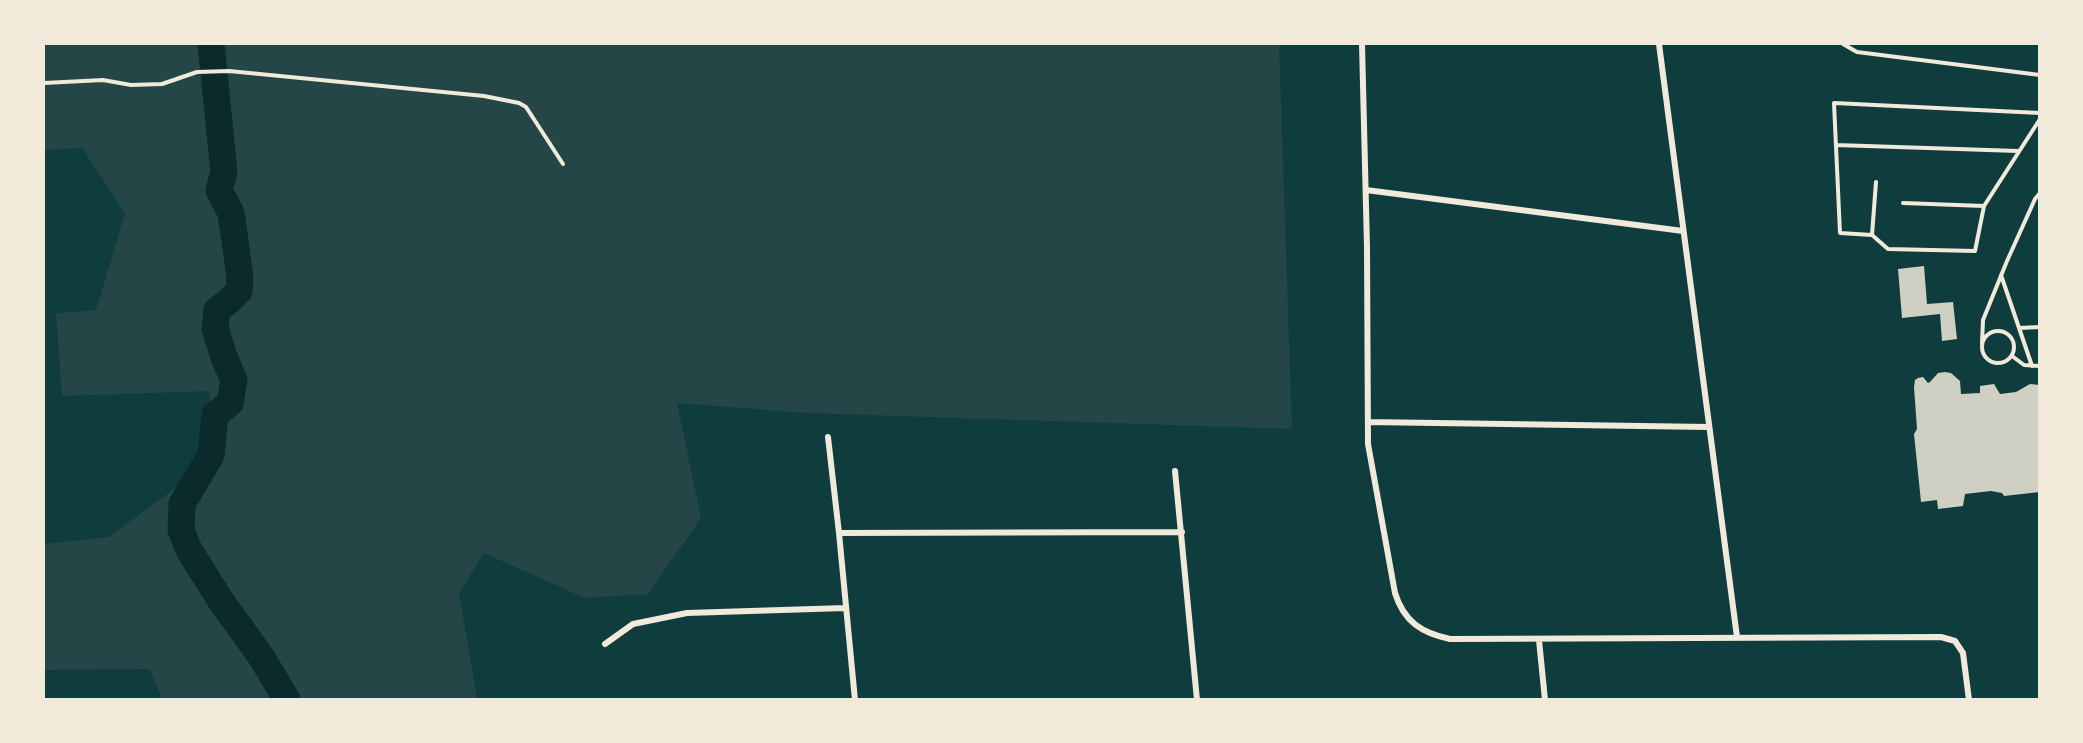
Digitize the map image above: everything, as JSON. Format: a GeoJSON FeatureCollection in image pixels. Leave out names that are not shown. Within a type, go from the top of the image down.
{"type":"FeatureCollection","features":[{"type":"Feature","properties":{"kind":"street"},"geometry":{"type":"LineString","coordinates":[[1362,44],[1366,190],[1368,444],[1395,593],[1402,611],[1420,629],[1432,635],[1450,639],[1941,637],[1955,641],[1963,653],[1968,699]]}},
{"type":"Feature","properties":{"kind":"street"},"geometry":{"type":"LineString","coordinates":[[1659,44],[1737,638]]}},
{"type":"Feature","properties":{"kind":"street"},"geometry":{"type":"LineString","coordinates":[[1366,190],[1683,231]]}},
{"type":"Feature","properties":{"kind":"street"},"geometry":{"type":"LineString","coordinates":[[1368,422],[1709,427]]}},
{"type":"Feature","properties":{"kind":"street"},"geometry":{"type":"LineString","coordinates":[[828,437],[855,699]]}},
{"type":"Feature","properties":{"kind":"street"},"geometry":{"type":"LineString","coordinates":[[1175,471],[1197,699]]}},
{"type":"Feature","properties":{"kind":"street"},"geometry":{"type":"LineString","coordinates":[[839,533],[1182,532]]}},
{"type":"Feature","properties":{"kind":"street"},"geometry":{"type":"LineString","coordinates":[[605,644],[633,624],[687,614],[845,608]]}},
{"type":"Feature","properties":{"kind":"street"},"geometry":{"type":"LineString","coordinates":[[1539,640],[1545,699]]}},
{"type":"Feature","properties":{"kind":"street"},"geometry":{"type":"LineString","coordinates":[[1192,699],[1196,688]]}},
{"type":"Feature","properties":{"kind":"lane"},"geometry":{"type":"LineString","coordinates":[[1843,44],[1857,52],[2040,75]]}},
{"type":"Feature","properties":{"kind":"lane"},"geometry":{"type":"LineString","coordinates":[[44,83],[103,80],[131,85],[162,84],[197,72],[229,71],[484,96],[519,103],[526,107],[563,164]]}},
{"type":"Feature","properties":{"kind":"lane"},"geometry":{"type":"LineString","coordinates":[[2040,113],[1834,103],[1840,233],[1872,235],[1888,249],[1975,251],[1983,206],[2040,119]]}},
{"type":"Feature","properties":{"kind":"lane"},"geometry":{"type":"LineString","coordinates":[[1836,144],[2019,151]]}},
{"type":"Feature","properties":{"kind":"lane"},"geometry":{"type":"LineString","coordinates":[[1872,235],[1876,182]]}},
{"type":"Feature","properties":{"kind":"lane"},"geometry":{"type":"LineString","coordinates":[[1982,344],[1987,335],[1998,331],[2008,335],[2014,345],[2012,356],[2003,363],[1992,363],[1983,356],[1982,344],[1983,320],[2001,274],[2035,199],[2040,194]]}},
{"type":"Feature","properties":{"kind":"lane"},"geometry":{"type":"LineString","coordinates":[[1903,203],[1983,206]]}},
{"type":"Feature","properties":{"kind":"lane"},"geometry":{"type":"LineString","coordinates":[[2001,274],[2032,366]]}},
{"type":"Feature","properties":{"kind":"lane"},"geometry":{"type":"LineString","coordinates":[[2019,327],[2040,327]]}},
{"type":"Feature","properties":{"kind":"lane"},"geometry":{"type":"LineString","coordinates":[[2012,356],[2024,365],[2040,366]]}},
{"type":"Feature","properties":{"kind":"shaded area"},"geometry":{"type":"Polygon","coordinates":[[[44,44],[1279,44],[1292,429],[807,413],[677,403],[701,518],[648,594],[585,598],[484,553],[459,593],[477,699],[162,699],[150,669],[44,670],[44,544],[109,537],[207,465],[210,391],[62,396],[56,313],[96,310],[125,213],[82,148],[44,150],[44,44]]]}},
{"type":"Feature","properties":{"kind":"shaded area"},"geometry":{"type":"Polygon","coordinates":[[[202,44],[216,44],[219,94],[206,93],[202,44]]]}},
{"type":"Feature","properties":{"kind":"building"},"geometry":{"type":"Polygon","coordinates":[[[1924,266],[1927,304],[1953,302],[1957,339],[1942,341],[1940,314],[1902,318],[1898,269],[1924,266]]]}},
{"type":"Feature","properties":{"kind":"building"},"geometry":{"type":"Polygon","coordinates":[[[1938,373],[1951,373],[1960,381],[1961,394],[1980,393],[1980,386],[1994,384],[2000,394],[2016,392],[2030,384],[2040,385],[2040,492],[2004,496],[2002,493],[1991,491],[1965,494],[1963,506],[1938,509],[1937,500],[1921,502],[1914,434],[1917,429],[1915,380],[1923,377],[1928,383],[1938,373]]]}},
{"type":"Feature","properties":{"kind":"waterway"},"geometry":{"type":"LineString","coordinates":[[211,44],[224,172],[219,190],[231,213],[240,277],[239,291],[217,310],[215,328],[234,380],[230,403],[215,415],[211,455],[182,504],[181,530],[189,550],[221,601],[262,658],[287,700]]}}]}
